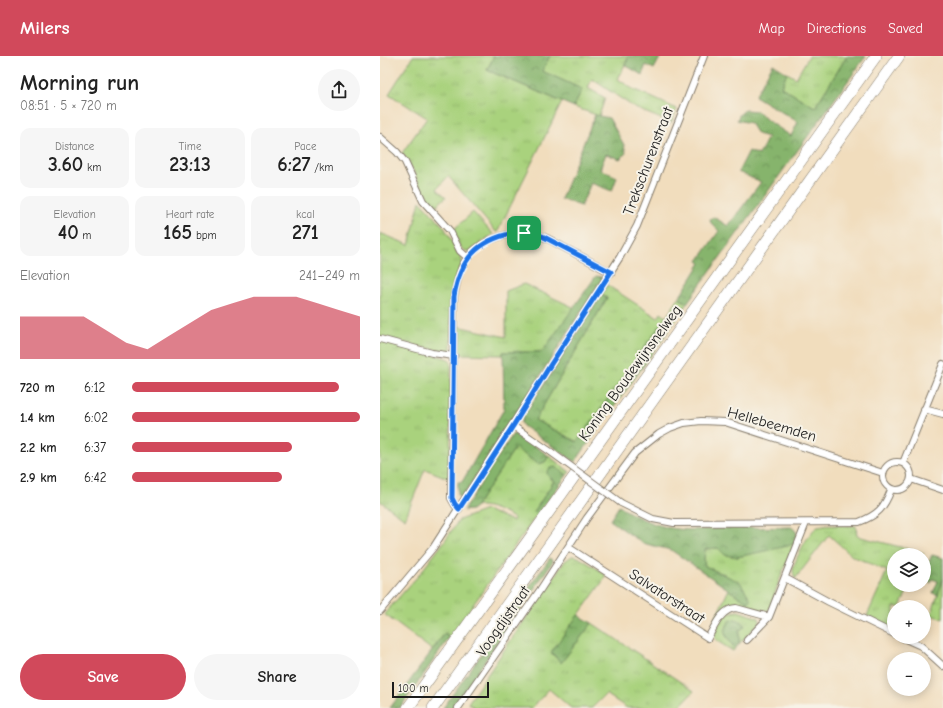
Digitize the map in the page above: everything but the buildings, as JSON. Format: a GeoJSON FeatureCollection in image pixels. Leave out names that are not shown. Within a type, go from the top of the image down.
{"type":"FeatureCollection","features":[{"type":"Feature","properties":{"kind":"highway","name":"Koning Boudewijnsnelweg"},"geometry":{"type":"LineString","coordinates":[[408,708],[876,56]]}},
{"type":"Feature","properties":{"kind":"highway"},"geometry":{"type":"LineString","coordinates":[[433,708],[899,56]]}},
{"type":"Feature","properties":{"kind":"street","name":"Trekschurenstraat"},"geometry":{"type":"LineString","coordinates":[[380,611],[433,548],[513,426],[620,257],[637,226],[704,56]]}},
{"type":"Feature","properties":{"kind":"street"},"geometry":{"type":"LineString","coordinates":[[380,137],[397,152],[404,162],[424,201],[450,231],[460,252],[468,258]]}},
{"type":"Feature","properties":{"kind":"street"},"geometry":{"type":"LineString","coordinates":[[459,509],[452,498],[454,296],[460,271],[468,258],[483,245],[498,237],[514,233],[528,234],[542,236],[611,272]]}},
{"type":"Feature","properties":{"kind":"street"},"geometry":{"type":"LineString","coordinates":[[380,339],[432,353],[454,356]]}},
{"type":"Feature","properties":{"kind":"street"},"geometry":{"type":"LineString","coordinates":[[903,463],[943,364]]}},
{"type":"Feature","properties":{"kind":"street"},"geometry":{"type":"LineString","coordinates":[[924,409],[943,414]]}},
{"type":"Feature","properties":{"kind":"street","name":"Hellebeemden"},"geometry":{"type":"LineString","coordinates":[[568,547],[587,518],[635,453],[659,434],[684,423],[701,421],[725,422],[883,473]]}},
{"type":"Feature","properties":{"kind":"street"},"geometry":{"type":"LineString","coordinates":[[513,426],[621,503],[653,519],[674,524],[859,522],[872,518],[887,502],[892,490]]}},
{"type":"Feature","properties":{"kind":"street"},"geometry":{"type":"LineString","coordinates":[[891,463],[903,463],[910,470],[911,480],[909,485],[898,491],[892,490],[886,485],[883,479],[883,473],[886,467],[891,463]]}},
{"type":"Feature","properties":{"kind":"street"},"geometry":{"type":"LineString","coordinates":[[911,480],[943,490]]}},
{"type":"Feature","properties":{"kind":"street"},"geometry":{"type":"LineString","coordinates":[[748,640],[769,617],[786,578],[806,523]]}},
{"type":"Feature","properties":{"kind":"street","name":"Salvatorstraat"},"geometry":{"type":"LineString","coordinates":[[568,547],[708,638],[720,617],[732,608],[769,617]]}},
{"type":"Feature","properties":{"kind":"street","name":"Voogdijstraat"},"geometry":{"type":"LineString","coordinates":[[458,708],[568,547]]}},
{"type":"Feature","properties":{"kind":"street"},"geometry":{"type":"LineString","coordinates":[[786,578],[829,602],[887,631]]}},
{"type":"Feature","properties":{"kind":"street"},"geometry":{"type":"LineString","coordinates":[[917,644],[921,646],[943,666]]}},
{"type":"Feature","properties":{"kind":"green space"},"geometry":{"type":"Polygon","coordinates":[[[413,56],[494,56],[487,70],[562,102],[497,233],[448,176],[437,189],[446,197],[434,208],[425,198],[414,172],[402,153],[427,118],[389,94],[413,56]]]}},
{"type":"Feature","properties":{"kind":"green space"},"geometry":{"type":"Polygon","coordinates":[[[494,56],[550,56],[542,71],[582,89],[574,107],[487,70],[494,56]]]}},
{"type":"Feature","properties":{"kind":"green space"},"geometry":{"type":"Polygon","coordinates":[[[550,56],[629,56],[618,79],[631,88],[677,109],[671,123],[635,108],[592,79],[588,88],[605,98],[599,116],[574,107],[581,89],[542,71],[550,56]]]}},
{"type":"Feature","properties":{"kind":"green space"},"geometry":{"type":"Polygon","coordinates":[[[629,56],[661,56],[654,69],[646,65],[642,75],[625,65],[629,56]]]}},
{"type":"Feature","properties":{"kind":"green space"},"geometry":{"type":"Polygon","coordinates":[[[809,56],[847,56],[815,108],[781,87],[787,73],[796,78],[809,56]]]}},
{"type":"Feature","properties":{"kind":"green space"},"geometry":{"type":"Polygon","coordinates":[[[847,56],[866,56],[687,303],[679,298],[701,263],[698,261],[719,231],[711,223],[710,219],[714,217],[728,226],[761,182],[738,172],[749,151],[759,155],[768,137],[757,134],[750,123],[737,120],[740,114],[745,110],[757,111],[767,120],[791,136],[798,122],[755,96],[773,64],[787,73],[781,87],[815,107],[847,56]]]}},
{"type":"Feature","properties":{"kind":"green space"},"geometry":{"type":"Polygon","coordinates":[[[595,115],[609,118],[624,145],[626,153],[620,159],[606,154],[600,169],[617,177],[612,191],[591,183],[581,206],[561,199],[595,115]]]}},
{"type":"Feature","properties":{"kind":"green space"},"geometry":{"type":"Polygon","coordinates":[[[420,201],[444,227],[461,257],[462,262],[454,284],[451,319],[451,349],[448,352],[412,345],[380,336],[380,233],[409,245],[420,201]]]}},
{"type":"Feature","properties":{"kind":"green space"},"geometry":{"type":"Polygon","coordinates":[[[473,212],[493,234],[470,251],[467,251],[461,247],[457,241],[453,230],[473,212]]]}},
{"type":"Feature","properties":{"kind":"green space"},"geometry":{"type":"Polygon","coordinates":[[[596,276],[602,277],[602,279],[462,498],[458,496],[458,482],[462,482],[504,409],[503,352],[542,352],[596,276]]]}},
{"type":"Feature","properties":{"kind":"green space"},"geometry":{"type":"Polygon","coordinates":[[[524,284],[575,308],[542,352],[503,352],[503,355],[457,354],[457,326],[506,337],[506,291],[524,284]]]}},
{"type":"Feature","properties":{"kind":"green space"},"geometry":{"type":"Polygon","coordinates":[[[607,285],[658,318],[661,313],[666,317],[679,298],[687,303],[674,323],[666,318],[578,442],[535,420],[607,298],[601,295],[607,285]]]}},
{"type":"Feature","properties":{"kind":"green space"},"geometry":{"type":"Polygon","coordinates":[[[601,295],[607,298],[535,420],[577,442],[666,317],[674,323],[575,462],[523,426],[521,422],[601,295]]]}},
{"type":"Feature","properties":{"kind":"green space"},"geometry":{"type":"Polygon","coordinates":[[[380,341],[446,358],[450,360],[451,363],[450,479],[425,469],[405,519],[380,501],[380,341]]]}},
{"type":"Feature","properties":{"kind":"green space"},"geometry":{"type":"Polygon","coordinates":[[[513,434],[522,437],[549,456],[545,462],[538,464],[515,448],[476,506],[471,510],[464,511],[465,508],[513,434]]]}},
{"type":"Feature","properties":{"kind":"green space"},"geometry":{"type":"Polygon","coordinates":[[[515,448],[538,464],[545,462],[549,456],[570,472],[567,475],[555,467],[547,475],[554,481],[534,512],[537,515],[450,637],[445,633],[432,650],[384,614],[418,576],[459,520],[486,510],[513,521],[514,518],[496,509],[476,506],[515,448]]]}},
{"type":"Feature","properties":{"kind":"green space"},"geometry":{"type":"Polygon","coordinates":[[[555,467],[567,475],[537,515],[534,512],[554,481],[547,475],[547,471],[550,468],[555,467]]]}},
{"type":"Feature","properties":{"kind":"green space"},"geometry":{"type":"Polygon","coordinates":[[[619,506],[636,516],[674,529],[698,530],[791,527],[796,532],[797,538],[795,543],[788,546],[737,557],[725,555],[718,548],[705,549],[705,566],[740,582],[750,598],[748,603],[671,550],[642,543],[610,520],[619,506]]]}},
{"type":"Feature","properties":{"kind":"green space"},"geometry":{"type":"Polygon","coordinates":[[[837,525],[856,526],[857,536],[904,548],[887,548],[887,571],[852,556],[829,535],[795,579],[793,570],[796,560],[811,533],[818,527],[837,525]]]}},
{"type":"Feature","properties":{"kind":"green space"},"geometry":{"type":"Polygon","coordinates":[[[795,543],[779,581],[770,608],[767,611],[737,606],[714,621],[729,589],[748,603],[725,574],[705,566],[705,549],[719,548],[737,557],[795,543]]]}},
{"type":"Feature","properties":{"kind":"green space"},"geometry":{"type":"Polygon","coordinates":[[[932,555],[943,558],[943,579],[938,595],[933,593],[938,581],[932,579],[931,583],[932,555]]]}},
{"type":"Feature","properties":{"kind":"green space"},"geometry":{"type":"Polygon","coordinates":[[[572,556],[578,557],[604,573],[606,577],[551,653],[561,663],[592,623],[694,691],[678,708],[627,708],[606,694],[592,708],[571,708],[549,689],[532,708],[475,708],[468,703],[565,561],[572,556]]]}},
{"type":"Feature","properties":{"kind":"green space"},"geometry":{"type":"Polygon","coordinates":[[[550,558],[553,561],[453,708],[443,708],[550,558]]]}},
{"type":"Feature","properties":{"kind":"green space"},"geometry":{"type":"Polygon","coordinates":[[[887,571],[887,592],[907,592],[903,600],[887,600],[887,626],[867,616],[887,571]]]}},
{"type":"Feature","properties":{"kind":"green space"},"geometry":{"type":"Polygon","coordinates":[[[943,579],[943,619],[931,615],[943,579]]]}},
{"type":"Feature","properties":{"kind":"green space"},"geometry":{"type":"Polygon","coordinates":[[[738,611],[759,618],[760,622],[739,644],[739,631],[745,626],[727,625],[725,634],[735,649],[733,651],[717,641],[714,637],[717,627],[722,619],[728,614],[738,611]]]}},
{"type":"Feature","properties":{"kind":"green space"},"geometry":{"type":"Polygon","coordinates":[[[578,615],[592,623],[561,663],[551,652],[578,615]]]}},
{"type":"Feature","properties":{"kind":"green space"},"geometry":{"type":"Polygon","coordinates":[[[734,619],[740,621],[745,626],[739,631],[739,644],[735,649],[725,634],[729,621],[734,619]]]}},
{"type":"Feature","properties":{"kind":"green space"},"geometry":{"type":"Polygon","coordinates":[[[445,633],[450,637],[400,708],[390,708],[445,633]]]}},
{"type":"Feature","properties":{"kind":"route"},"geometry":{"type":"LineString","coordinates":[[514,233],[524,233],[542,236],[611,272],[459,509],[452,498],[454,296],[456,284],[460,271],[468,258],[483,245],[498,237],[514,233]]}}]}
